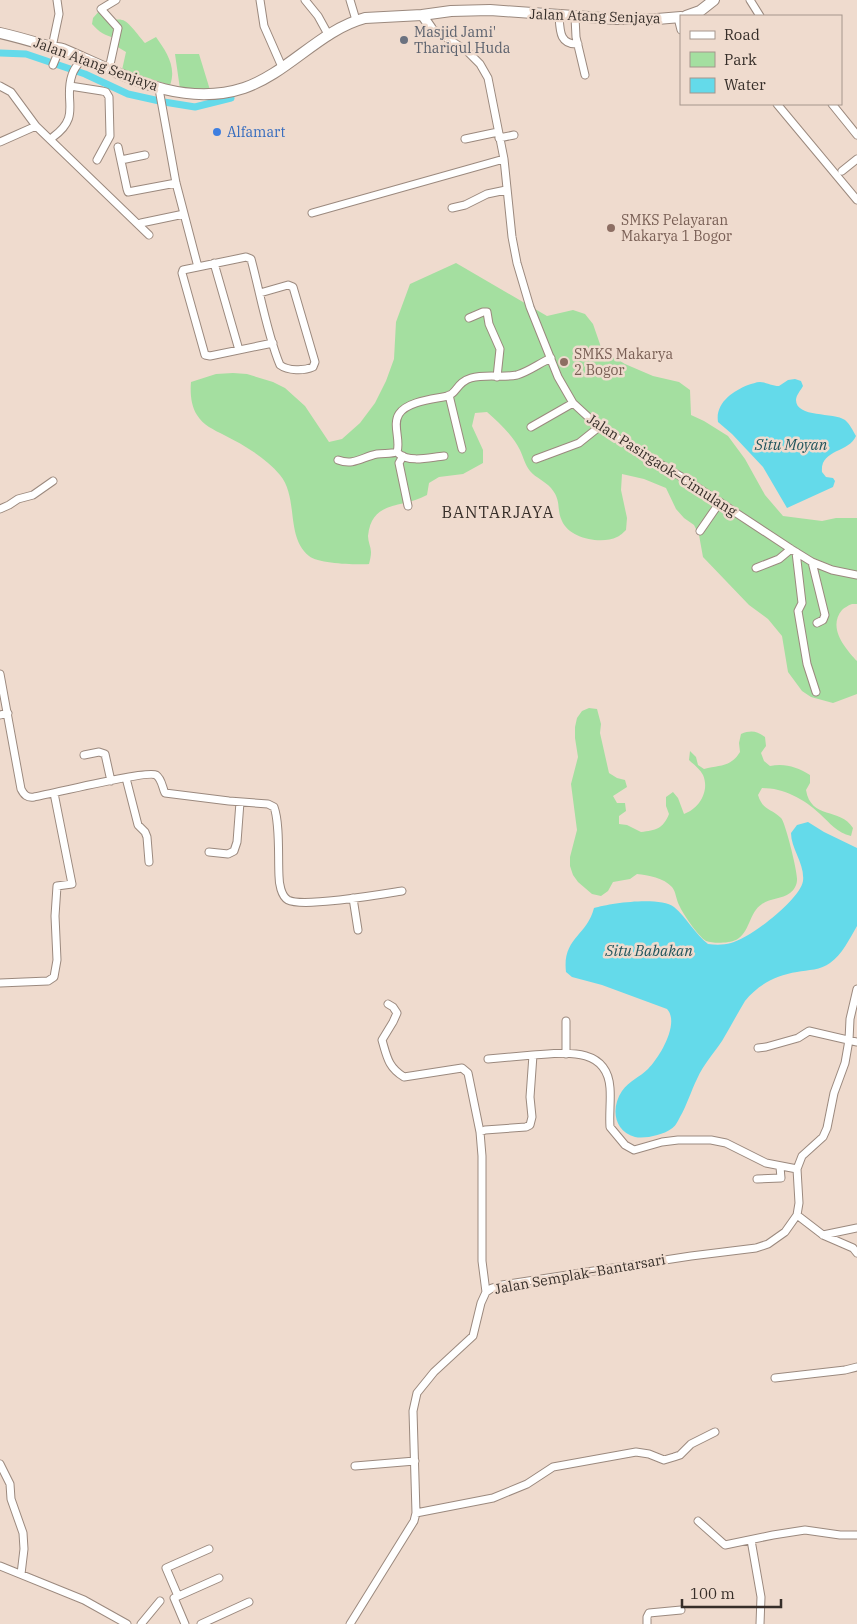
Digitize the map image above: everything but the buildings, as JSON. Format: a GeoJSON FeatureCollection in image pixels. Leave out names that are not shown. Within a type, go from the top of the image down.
{"type":"FeatureCollection","features":[{"type":"Feature","properties":{"kind":"main road","name":"Jalan Atang Senjaya"},"geometry":{"type":"LineString","coordinates":[[692,15],[714,0]]}},
{"type":"Feature","properties":{"kind":"main road","name":"Jalan Atang Senjaya"},"geometry":{"type":"LineString","coordinates":[[0,33],[21,37],[83,58],[159,92],[217,94],[245,88],[356,20],[376,16],[427,21],[451,11],[490,10],[575,17],[680,21]]}},
{"type":"Feature","properties":{"kind":"street"},"geometry":{"type":"LineString","coordinates":[[53,65],[59,14],[57,0]]}},
{"type":"Feature","properties":{"kind":"street"},"geometry":{"type":"LineString","coordinates":[[109,69],[118,28],[101,9],[116,0]]}},
{"type":"Feature","properties":{"kind":"street"},"geometry":{"type":"LineString","coordinates":[[260,0],[264,26],[282,67]]}},
{"type":"Feature","properties":{"kind":"street"},"geometry":{"type":"LineString","coordinates":[[306,0],[329,36]]}},
{"type":"Feature","properties":{"kind":"street"},"geometry":{"type":"LineString","coordinates":[[350,0],[356,20]]}},
{"type":"Feature","properties":{"kind":"street"},"geometry":{"type":"LineString","coordinates":[[750,0],[759,15]]}},
{"type":"Feature","properties":{"kind":"street"},"geometry":{"type":"LineString","coordinates":[[559,15],[561,35],[565,42],[572,45],[578,44]]}},
{"type":"Feature","properties":{"kind":"street"},"geometry":{"type":"LineString","coordinates":[[575,17],[578,44],[585,75]]}},
{"type":"Feature","properties":{"kind":"street","name":"Jalan Pasirgaok–Cimulang"},"geometry":{"type":"LineString","coordinates":[[427,21],[467,51],[484,71],[490,86],[504,159],[506,190],[517,263],[530,307],[558,377],[573,403],[599,427],[812,562],[832,570],[857,575]]}},
{"type":"Feature","properties":{"kind":"street"},"geometry":{"type":"LineString","coordinates":[[53,137],[68,122],[72,74],[83,58]]}},
{"type":"Feature","properties":{"kind":"street"},"geometry":{"type":"LineString","coordinates":[[0,86],[11,92],[36,126],[126,215],[149,235]]}},
{"type":"Feature","properties":{"kind":"street"},"geometry":{"type":"LineString","coordinates":[[70,86],[106,92],[109,97],[110,136],[97,160]]}},
{"type":"Feature","properties":{"kind":"street"},"geometry":{"type":"LineString","coordinates":[[159,92],[176,183],[198,267]]}},
{"type":"Feature","properties":{"kind":"street"},"geometry":{"type":"LineString","coordinates":[[778,105],[857,200]]}},
{"type":"Feature","properties":{"kind":"street"},"geometry":{"type":"LineString","coordinates":[[833,105],[857,135]]}},
{"type":"Feature","properties":{"kind":"street"},"geometry":{"type":"LineString","coordinates":[[0,142],[36,126]]}},
{"type":"Feature","properties":{"kind":"street"},"geometry":{"type":"LineString","coordinates":[[465,139],[514,135]]}},
{"type":"Feature","properties":{"kind":"street"},"geometry":{"type":"LineString","coordinates":[[118,147],[126,189],[130,193],[176,183]]}},
{"type":"Feature","properties":{"kind":"street"},"geometry":{"type":"LineString","coordinates":[[121,160],[145,154]]}},
{"type":"Feature","properties":{"kind":"street"},"geometry":{"type":"LineString","coordinates":[[312,213],[504,159]]}},
{"type":"Feature","properties":{"kind":"street"},"geometry":{"type":"LineString","coordinates":[[842,171],[857,159]]}},
{"type":"Feature","properties":{"kind":"street"},"geometry":{"type":"LineString","coordinates":[[452,208],[465,205],[487,194],[506,190]]}},
{"type":"Feature","properties":{"kind":"street"},"geometry":{"type":"LineString","coordinates":[[141,223],[184,214]]}},
{"type":"Feature","properties":{"kind":"street"},"geometry":{"type":"LineString","coordinates":[[260,293],[288,285],[293,287],[315,362],[314,367],[302,370],[282,366],[273,343],[250,258],[246,257],[183,270],[182,274],[204,354],[208,356],[273,343]]}},
{"type":"Feature","properties":{"kind":"street"},"geometry":{"type":"LineString","coordinates":[[214,263],[239,350]]}},
{"type":"Feature","properties":{"kind":"street"},"geometry":{"type":"LineString","coordinates":[[469,318],[483,312],[489,314],[489,324],[500,349],[497,377]]}},
{"type":"Feature","properties":{"kind":"street"},"geometry":{"type":"LineString","coordinates":[[408,506],[399,463],[400,454],[396,425],[399,413],[411,406],[449,395],[456,390],[461,382],[484,376],[517,375],[551,358]]}},
{"type":"Feature","properties":{"kind":"street"},"geometry":{"type":"LineString","coordinates":[[449,395],[462,448]]}},
{"type":"Feature","properties":{"kind":"street"},"geometry":{"type":"LineString","coordinates":[[532,427],[573,403]]}},
{"type":"Feature","properties":{"kind":"street"},"geometry":{"type":"LineString","coordinates":[[536,459],[579,444],[599,427]]}},
{"type":"Feature","properties":{"kind":"street"},"geometry":{"type":"LineString","coordinates":[[338,460],[353,462],[375,455],[392,454],[400,454],[411,458],[444,456]]}},
{"type":"Feature","properties":{"kind":"street"},"geometry":{"type":"LineString","coordinates":[[0,508],[9,506],[18,499],[33,495],[53,481]]}},
{"type":"Feature","properties":{"kind":"street"},"geometry":{"type":"LineString","coordinates":[[700,531],[720,502]]}},
{"type":"Feature","properties":{"kind":"street"},"geometry":{"type":"LineString","coordinates":[[756,568],[794,551],[802,603],[798,611],[807,664],[816,692]]}},
{"type":"Feature","properties":{"kind":"street"},"geometry":{"type":"LineString","coordinates":[[812,562],[825,615],[823,620],[817,623]]}},
{"type":"Feature","properties":{"kind":"street"},"geometry":{"type":"LineString","coordinates":[[0,674],[4,714],[22,792],[26,796],[31,798],[152,774],[160,778],[164,793],[268,804],[275,810],[279,878],[282,892],[287,899],[292,901],[325,901],[402,891]]}},
{"type":"Feature","properties":{"kind":"street"},"geometry":{"type":"LineString","coordinates":[[84,755],[99,752],[105,754],[112,781]]}},
{"type":"Feature","properties":{"kind":"street"},"geometry":{"type":"LineString","coordinates":[[126,778],[138,825],[147,837],[149,862]]}},
{"type":"Feature","properties":{"kind":"street"},"geometry":{"type":"LineString","coordinates":[[0,983],[48,981],[54,977],[57,960],[55,916],[57,886],[72,884],[54,793]]}},
{"type":"Feature","properties":{"kind":"street"},"geometry":{"type":"LineString","coordinates":[[208,852],[228,854],[234,851],[237,842],[240,802]]}},
{"type":"Feature","properties":{"kind":"street"},"geometry":{"type":"LineString","coordinates":[[353,898],[358,930]]}},
{"type":"Feature","properties":{"kind":"street"},"geometry":{"type":"LineString","coordinates":[[856,1250],[823,1236],[797,1215],[798,1169],[802,1156],[823,1136],[828,1128],[834,1093],[845,1062],[852,1005],[857,990]]}},
{"type":"Feature","properties":{"kind":"street"},"geometry":{"type":"LineString","coordinates":[[388,1004],[396,1013],[382,1040],[388,1060],[394,1070],[404,1077],[465,1069],[469,1076],[480,1132],[483,1174],[482,1261],[486,1292]]}},
{"type":"Feature","properties":{"kind":"street"},"geometry":{"type":"LineString","coordinates":[[566,1021],[566,1054]]}},
{"type":"Feature","properties":{"kind":"street"},"geometry":{"type":"LineString","coordinates":[[758,1048],[798,1038],[809,1032],[857,1042]]}},
{"type":"Feature","properties":{"kind":"street"},"geometry":{"type":"LineString","coordinates":[[488,1059],[566,1054],[588,1056],[603,1066],[609,1083],[610,1127],[630,1149],[638,1150],[662,1142],[678,1140],[711,1140],[726,1143],[766,1163],[798,1169]]}},
{"type":"Feature","properties":{"kind":"street"},"geometry":{"type":"LineString","coordinates":[[480,1132],[530,1125],[532,1117],[530,1097],[533,1055]]}},
{"type":"Feature","properties":{"kind":"street"},"geometry":{"type":"LineString","coordinates":[[758,1179],[781,1178],[780,1167]]}},
{"type":"Feature","properties":{"kind":"street","name":"Jalan Semplak–Bantarsari"},"geometry":{"type":"LineString","coordinates":[[350,1624],[414,1521],[416,1514],[413,1411],[417,1393],[434,1372],[473,1336],[481,1303],[486,1292],[502,1285],[681,1257],[756,1248],[768,1244],[785,1232],[797,1215]]}},
{"type":"Feature","properties":{"kind":"street"},"geometry":{"type":"LineString","coordinates":[[823,1236],[857,1228]]}},
{"type":"Feature","properties":{"kind":"street"},"geometry":{"type":"LineString","coordinates":[[775,1378],[857,1368]]}},
{"type":"Feature","properties":{"kind":"street"},"geometry":{"type":"LineString","coordinates":[[416,1514],[493,1498],[527,1484],[552,1467],[636,1452],[649,1454],[664,1460],[683,1453],[691,1444],[715,1432]]}},
{"type":"Feature","properties":{"kind":"street"},"geometry":{"type":"LineString","coordinates":[[355,1466],[415,1461]]}},
{"type":"Feature","properties":{"kind":"street"},"geometry":{"type":"LineString","coordinates":[[0,1464],[10,1484],[11,1499],[23,1533],[24,1550],[21,1574]]}},
{"type":"Feature","properties":{"kind":"street"},"geometry":{"type":"LineString","coordinates":[[698,1521],[725,1545],[805,1530],[840,1535],[857,1535]]}},
{"type":"Feature","properties":{"kind":"street"},"geometry":{"type":"LineString","coordinates":[[750,1540],[761,1596],[760,1624]]}},
{"type":"Feature","properties":{"kind":"street"},"geometry":{"type":"LineString","coordinates":[[178,1596],[166,1568],[209,1549]]}},
{"type":"Feature","properties":{"kind":"street"},"geometry":{"type":"LineString","coordinates":[[0,1566],[84,1600],[127,1624]]}},
{"type":"Feature","properties":{"kind":"street"},"geometry":{"type":"LineString","coordinates":[[185,1624],[174,1598],[219,1578]]}},
{"type":"Feature","properties":{"kind":"street"},"geometry":{"type":"LineString","coordinates":[[141,1624],[160,1601]]}},
{"type":"Feature","properties":{"kind":"street"},"geometry":{"type":"LineString","coordinates":[[202,1624],[249,1602]]}},
{"type":"Feature","properties":{"kind":"street"},"geometry":{"type":"LineString","coordinates":[[647,1624],[649,1613],[681,1610]]}},
{"type":"Feature","properties":{"kind":"green space"},"geometry":{"type":"Polygon","coordinates":[[[101,9],[110,20],[121,20],[128,23],[145,43],[156,37],[167,54],[171,66],[172,78],[170,85],[122,70],[126,52],[116,46],[116,38],[103,33],[92,24],[93,18],[101,9]]]}},
{"type":"Feature","properties":{"kind":"green space"},"geometry":{"type":"Polygon","coordinates":[[[175,54],[199,54],[210,90],[180,89],[175,54]]]}},
{"type":"Feature","properties":{"kind":"green space"},"geometry":{"type":"Polygon","coordinates":[[[456,263],[547,316],[573,310],[585,314],[593,324],[602,350],[625,364],[653,376],[679,382],[690,390],[691,415],[728,436],[745,459],[765,495],[783,516],[822,521],[836,518],[857,518],[857,604],[845,607],[838,617],[836,624],[843,644],[857,661],[857,694],[833,703],[811,697],[802,691],[788,672],[782,636],[768,619],[749,605],[703,557],[699,535],[694,525],[676,509],[666,488],[644,479],[622,474],[621,490],[627,518],[626,530],[618,536],[603,540],[578,536],[571,532],[562,521],[557,497],[551,488],[530,471],[514,439],[487,412],[475,413],[472,426],[483,450],[483,463],[463,474],[439,477],[429,483],[427,495],[382,510],[375,516],[368,536],[371,552],[369,564],[321,561],[309,556],[297,538],[289,495],[286,484],[280,475],[254,452],[199,419],[192,404],[191,382],[216,374],[233,373],[247,374],[273,382],[285,388],[305,406],[329,442],[342,439],[360,423],[375,403],[386,381],[394,359],[396,322],[410,284],[456,263]]]}},
{"type":"Feature","properties":{"kind":"green space"},"geometry":{"type":"Polygon","coordinates":[[[589,708],[597,709],[609,773],[625,780],[627,787],[613,796],[617,803],[625,803],[626,811],[619,816],[619,824],[627,825],[641,832],[658,828],[664,823],[669,814],[666,806],[666,797],[673,792],[678,798],[684,814],[689,812],[702,799],[705,787],[702,773],[689,760],[690,751],[696,757],[698,765],[704,769],[725,765],[737,757],[740,752],[741,734],[754,732],[765,737],[766,746],[761,753],[764,761],[770,766],[791,766],[810,775],[810,783],[806,790],[809,799],[820,810],[841,817],[847,822],[853,828],[851,836],[838,830],[814,809],[793,795],[778,790],[762,788],[758,795],[762,804],[783,821],[797,875],[797,882],[790,893],[762,904],[754,912],[741,937],[729,942],[713,943],[706,941],[695,930],[684,914],[672,887],[656,877],[637,874],[630,879],[613,882],[608,891],[601,896],[592,894],[578,882],[570,866],[570,857],[577,830],[571,784],[578,757],[575,727],[577,718],[582,711],[589,708]]]}},
{"type":"Feature","properties":{"kind":"water","name":"Situ Moyan"},"geometry":{"type":"Polygon","coordinates":[[[795,379],[801,381],[803,386],[796,398],[798,406],[802,410],[845,420],[856,436],[847,446],[825,459],[822,472],[826,477],[833,478],[835,481],[833,487],[787,508],[763,467],[718,422],[718,415],[719,409],[726,399],[742,388],[760,382],[779,386],[788,380],[795,379]]]}},
{"type":"Feature","properties":{"kind":"water","name":"Situ Babakan"},"geometry":{"type":"Polygon","coordinates":[[[808,822],[857,848],[857,926],[849,941],[834,960],[823,967],[789,973],[775,978],[750,995],[722,1041],[702,1069],[676,1124],[659,1135],[635,1137],[628,1134],[622,1130],[616,1118],[615,1111],[618,1097],[658,1057],[670,1031],[670,1015],[667,1009],[602,985],[572,977],[566,972],[566,961],[571,944],[586,925],[594,908],[611,904],[647,901],[674,907],[708,944],[726,944],[739,940],[773,918],[800,889],[803,875],[791,833],[797,825],[808,822]]]}},
{"type":"Feature","properties":{"kind":"waterway"},"geometry":{"type":"LineString","coordinates":[[0,53],[26,54],[85,74],[128,94],[164,102],[195,107],[231,98]]}},
{"type":"Feature","properties":{"kind":"place","name":"Masjid Jami' Thariqul Huda"},"geometry":{"type":"Point","coordinates":[404,40]}},
{"type":"Feature","properties":{"kind":"place","name":"Alfamart"},"geometry":{"type":"Point","coordinates":[217,132]}},
{"type":"Feature","properties":{"kind":"place","name":"SMKS Pelayaran Makarya 1 Bogor"},"geometry":{"type":"Point","coordinates":[611,228]}},
{"type":"Feature","properties":{"kind":"place","name":"SMKS Makarya 2 Bogor"},"geometry":{"type":"Point","coordinates":[564,362]}},
{"type":"Feature","properties":{"kind":"district","name":"BANTARJAYA"},"geometry":{"type":"Point","coordinates":[498,512]}}]}
